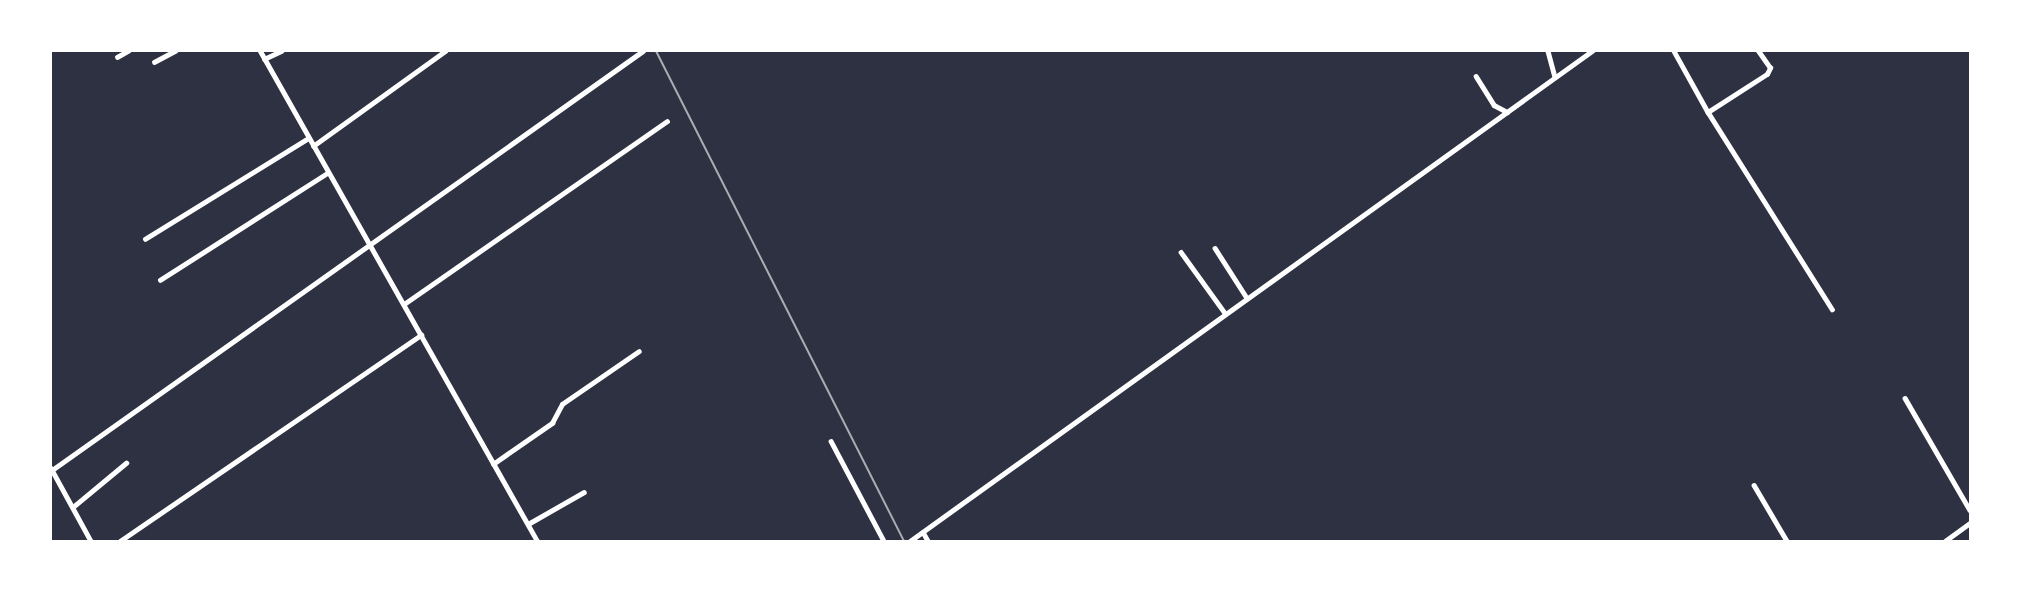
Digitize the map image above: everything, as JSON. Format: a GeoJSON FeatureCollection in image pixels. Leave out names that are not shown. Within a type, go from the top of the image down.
{"type":"FeatureCollection","features":[{"type":"Feature","properties":{"kind":"street"},"geometry":{"type":"LineString","coordinates":[[117,57],[128,51]]}},
{"type":"Feature","properties":{"kind":"street"},"geometry":{"type":"LineString","coordinates":[[154,62],[175,51]]}},
{"type":"Feature","properties":{"kind":"street"},"geometry":{"type":"LineString","coordinates":[[260,51],[307,139],[404,304],[537,541]]}},
{"type":"Feature","properties":{"kind":"street"},"geometry":{"type":"LineString","coordinates":[[264,59],[281,51]]}},
{"type":"Feature","properties":{"kind":"street"},"geometry":{"type":"LineString","coordinates":[[312,146],[446,51]]}},
{"type":"Feature","properties":{"kind":"street"},"geometry":{"type":"LineString","coordinates":[[91,541],[51,468],[643,51]]}},
{"type":"Feature","properties":{"kind":"street"},"geometry":{"type":"LineString","coordinates":[[1548,51],[1555,77]]}},
{"type":"Feature","properties":{"kind":"street"},"geometry":{"type":"LineString","coordinates":[[910,541],[1592,51]]}},
{"type":"Feature","properties":{"kind":"street"},"geometry":{"type":"LineString","coordinates":[[1674,51],[1708,112],[1832,309]]}},
{"type":"Feature","properties":{"kind":"street"},"geometry":{"type":"LineString","coordinates":[[1708,112],[1770,71],[1758,51]]}},
{"type":"Feature","properties":{"kind":"street"},"geometry":{"type":"LineString","coordinates":[[1476,76],[1494,105],[1507,111]]}},
{"type":"Feature","properties":{"kind":"street"},"geometry":{"type":"LineString","coordinates":[[404,304],[667,121]]}},
{"type":"Feature","properties":{"kind":"street"},"geometry":{"type":"LineString","coordinates":[[145,240],[307,139]]}},
{"type":"Feature","properties":{"kind":"street"},"geometry":{"type":"LineString","coordinates":[[160,280],[327,173]]}},
{"type":"Feature","properties":{"kind":"street"},"geometry":{"type":"LineString","coordinates":[[1215,248],[1247,298]]}},
{"type":"Feature","properties":{"kind":"street"},"geometry":{"type":"LineString","coordinates":[[1181,252],[1225,313]]}},
{"type":"Feature","properties":{"kind":"street"},"geometry":{"type":"LineString","coordinates":[[120,541],[421,335]]}},
{"type":"Feature","properties":{"kind":"street"},"geometry":{"type":"LineString","coordinates":[[493,464],[552,423],[562,404],[639,351]]}},
{"type":"Feature","properties":{"kind":"street"},"geometry":{"type":"LineString","coordinates":[[1905,398],[1970,510]]}},
{"type":"Feature","properties":{"kind":"street"},"geometry":{"type":"LineString","coordinates":[[831,441],[884,541]]}},
{"type":"Feature","properties":{"kind":"street"},"geometry":{"type":"LineString","coordinates":[[73,507],[126,463]]}},
{"type":"Feature","properties":{"kind":"street"},"geometry":{"type":"LineString","coordinates":[[1754,485],[1787,541]]}},
{"type":"Feature","properties":{"kind":"street"},"geometry":{"type":"LineString","coordinates":[[528,524],[584,492]]}},
{"type":"Feature","properties":{"kind":"street"},"geometry":{"type":"LineString","coordinates":[[1945,541],[1970,523]]}},
{"type":"Feature","properties":{"kind":"street"},"geometry":{"type":"LineString","coordinates":[[923,532],[928,541]]}},
{"type":"Feature","properties":{"kind":"railway"},"geometry":{"type":"LineString","coordinates":[[656,51],[904,541]]}}]}
